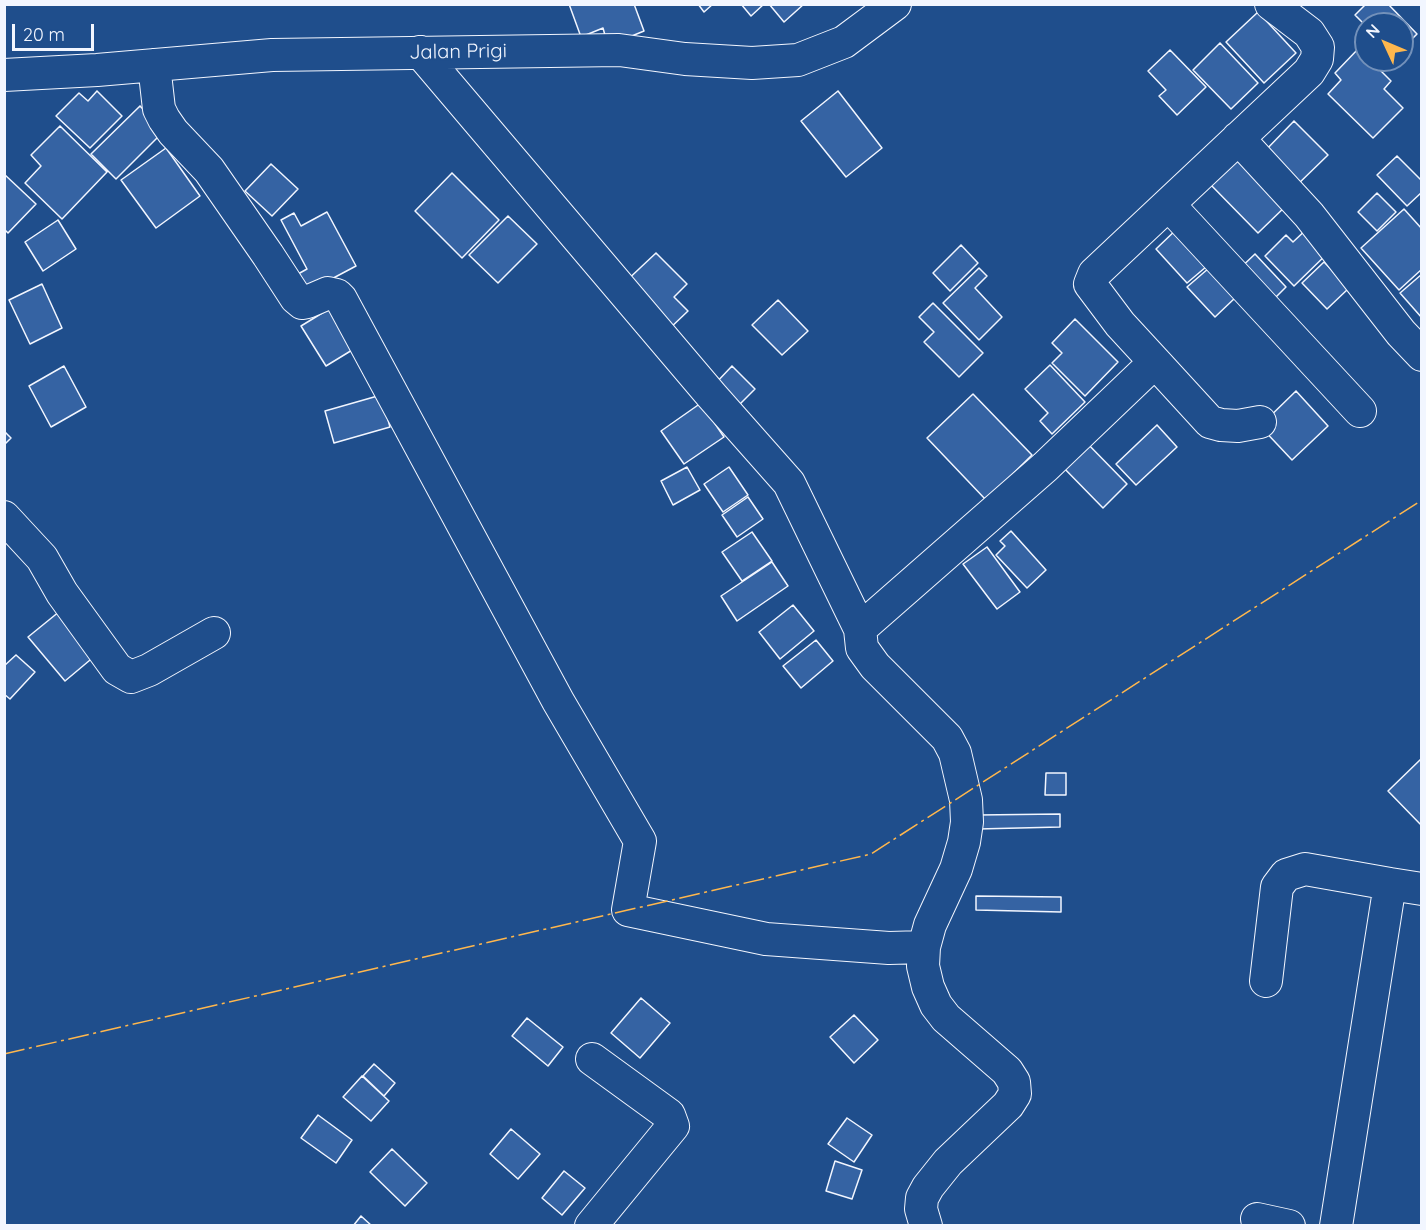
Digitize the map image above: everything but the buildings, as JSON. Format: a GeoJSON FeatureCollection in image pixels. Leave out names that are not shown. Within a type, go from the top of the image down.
{"type":"FeatureCollection","features":[{"type":"Feature","properties":{"kind":"street","name":"Jalan Prigi"},"geometry":{"type":"LineString","coordinates":[[4,75],[272,55],[420,52],[619,50],[685,59],[741,62],[798,60],[844,42],[895,4]]}},
{"type":"Feature","properties":{"kind":"street"},"geometry":{"type":"LineString","coordinates":[[1260,422],[1238,426],[1210,422],[1120,324],[1090,284],[1094,274],[1309,72],[1317,59],[1318,47],[1309,33],[1271,4]]}},
{"type":"Feature","properties":{"kind":"street"},"geometry":{"type":"LineString","coordinates":[[420,52],[712,396],[789,483],[860,629],[862,648],[874,666],[947,738],[955,753],[966,800],[967,822],[963,842],[944,896],[930,925],[924,947],[923,966],[928,987],[936,1005],[946,1018],[1007,1071],[1014,1082],[1015,1094],[995,1117],[948,1162],[928,1187],[922,1198],[921,1209],[926,1226]]}},
{"type":"Feature","properties":{"kind":"street"},"geometry":{"type":"LineString","coordinates":[[154,65],[159,109],[164,119],[208,170],[296,298],[302,303],[328,293],[337,295],[341,299],[558,701],[640,840],[628,910],[766,939],[889,948],[924,947]]}},
{"type":"Feature","properties":{"kind":"street"},"geometry":{"type":"LineString","coordinates":[[1238,138],[1309,215],[1401,333],[1422,355]]}},
{"type":"Feature","properties":{"kind":"street"},"geometry":{"type":"LineString","coordinates":[[1169,205],[1360,411]]}},
{"type":"Feature","properties":{"kind":"street"},"geometry":{"type":"LineString","coordinates":[[860,629],[1045,467],[1155,362]]}},
{"type":"Feature","properties":{"kind":"street"},"geometry":{"type":"LineString","coordinates":[[4,517],[42,558],[62,593],[117,669],[131,677],[149,670],[214,633]]}},
{"type":"Feature","properties":{"kind":"street"},"geometry":{"type":"LineString","coordinates":[[1266,981],[1277,887],[1286,875],[1305,869],[1422,889]]}},
{"type":"Feature","properties":{"kind":"street"},"geometry":{"type":"LineString","coordinates":[[1336,1226],[1390,884]]}},
{"type":"Feature","properties":{"kind":"street"},"geometry":{"type":"LineString","coordinates":[[591,1226],[673,1126],[669,1115],[592,1059]]}},
{"type":"Feature","properties":{"kind":"street"},"geometry":{"type":"LineString","coordinates":[[1257,1219],[1289,1226]]}},
{"type":"Feature","properties":{"kind":"power"},"geometry":{"type":"LineString","coordinates":[[4,1054],[871,854],[1422,500]]}}]}
